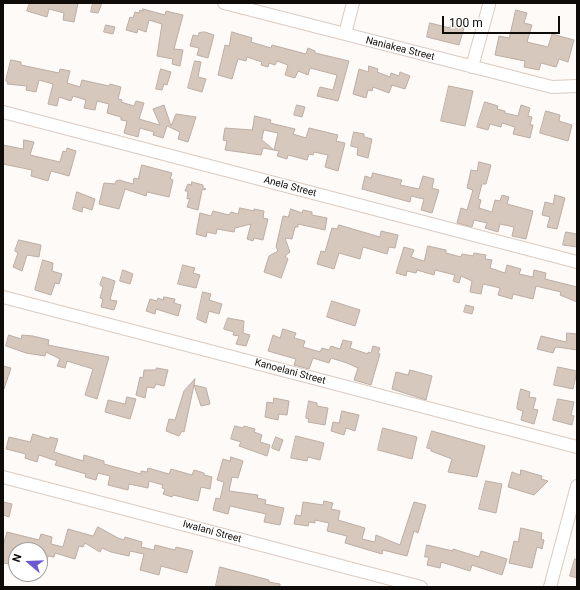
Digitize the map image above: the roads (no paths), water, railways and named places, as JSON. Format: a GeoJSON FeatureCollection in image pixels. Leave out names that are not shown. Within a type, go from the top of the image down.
{"type":"FeatureCollection","features":[{"type":"Feature","properties":{"kind":"street","name":"Naniakea Street"},"geometry":{"type":"LineString","coordinates":[[224,3],[552,87],[577,86]]}},
{"type":"Feature","properties":{"kind":"street"},"geometry":{"type":"LineString","coordinates":[[345,34],[353,3]]}},
{"type":"Feature","properties":{"kind":"street"},"geometry":{"type":"LineString","coordinates":[[472,67],[489,5]]}},
{"type":"Feature","properties":{"kind":"street","name":"Anela Street"},"geometry":{"type":"LineString","coordinates":[[3,112],[577,262]]}},
{"type":"Feature","properties":{"kind":"street","name":"Kanoelani Street"},"geometry":{"type":"LineString","coordinates":[[3,297],[577,447]]}},
{"type":"Feature","properties":{"kind":"street","name":"Iwalani Street"},"geometry":{"type":"LineString","coordinates":[[3,477],[421,587]]}},
{"type":"Feature","properties":{"kind":"street"},"geometry":{"type":"LineString","coordinates":[[550,587],[577,486]]}}]}
